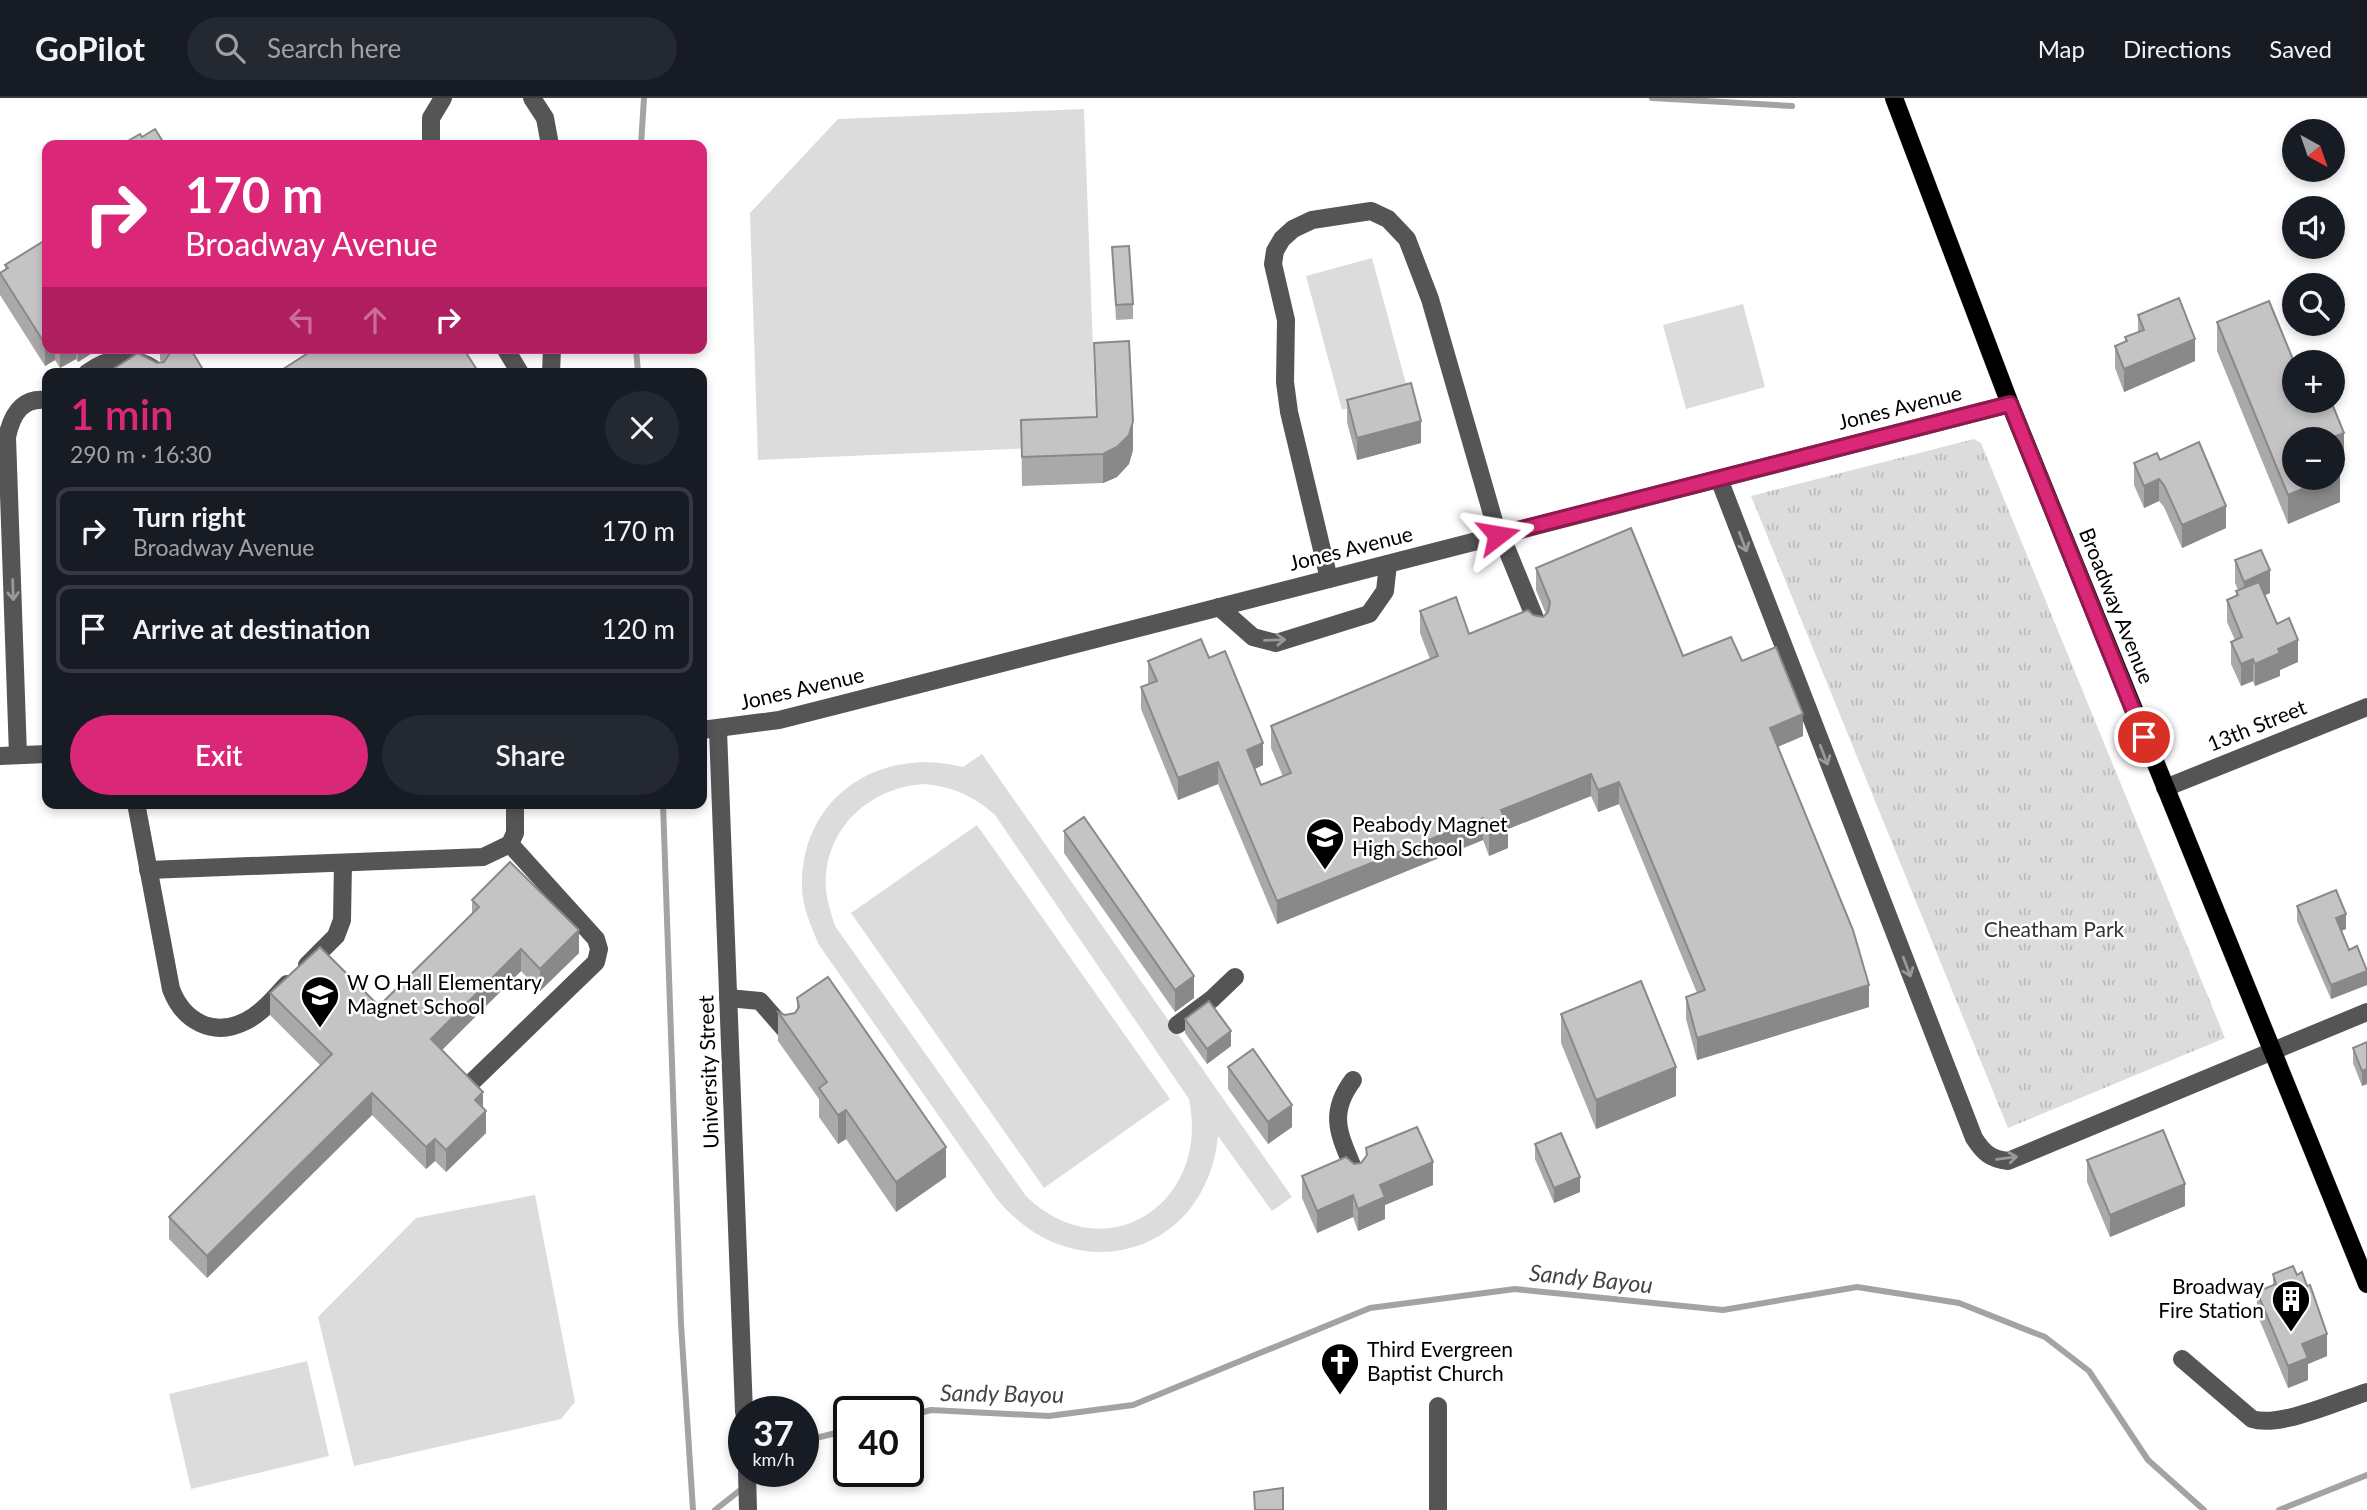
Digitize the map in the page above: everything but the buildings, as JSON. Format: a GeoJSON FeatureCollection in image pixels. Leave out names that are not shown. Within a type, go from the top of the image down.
{"type":"FeatureCollection","features":[{"type":"Feature","properties":{"kind":"main road","name":"Broadway Avenue"},"geometry":{"type":"LineString","coordinates":[[1894,98],[2010,404],[2367,1284]]}},
{"type":"Feature","properties":{"kind":"street"},"geometry":{"type":"LineString","coordinates":[[431,140],[431,118],[443,98]]}},
{"type":"Feature","properties":{"kind":"street"},"geometry":{"type":"LineString","coordinates":[[532,98],[545,118],[549,140]]}},
{"type":"Feature","properties":{"kind":"street"},"geometry":{"type":"LineString","coordinates":[[1329,579],[1289,412],[1285,382],[1286,320],[1273,264],[1275,251],[1282,239],[1293,229],[1312,220],[1371,211],[1388,219],[1407,239],[1430,299],[1499,535],[1539,628]]}},
{"type":"Feature","properties":{"kind":"street"},"geometry":{"type":"LineString","coordinates":[[97,368],[116,359],[133,359],[150,368]]}},
{"type":"Feature","properties":{"kind":"street"},"geometry":{"type":"LineString","coordinates":[[18,755],[8,437],[17,411],[28,401],[42,400]]}},
{"type":"Feature","properties":{"kind":"street","name":"Jones Avenue"},"geometry":{"type":"LineString","coordinates":[[710,730],[779,720],[2010,404]]}},
{"type":"Feature","properties":{"kind":"street"},"geometry":{"type":"LineString","coordinates":[[1718,479],[1969,1125],[1983,1152],[1995,1160],[2008,1161],[2367,1012]]}},
{"type":"Feature","properties":{"kind":"street"},"geometry":{"type":"LineString","coordinates":[[1219,607],[1253,637],[1276,643],[1369,614],[1385,591],[1388,564]]}},
{"type":"Feature","properties":{"kind":"street","name":"13th Street"},"geometry":{"type":"LineString","coordinates":[[2165,788],[2367,707]]}},
{"type":"Feature","properties":{"kind":"street","name":"University Street"},"geometry":{"type":"LineString","coordinates":[[710,730],[729,998],[743,1396]]}},
{"type":"Feature","properties":{"kind":"street"},"geometry":{"type":"LineString","coordinates":[[0,755],[42,754]]}},
{"type":"Feature","properties":{"kind":"street"},"geometry":{"type":"LineString","coordinates":[[137,809],[177,1003],[185,1014],[199,1024],[214,1028],[232,1027],[260,1012],[336,936],[342,920],[343,863]]}},
{"type":"Feature","properties":{"kind":"street"},"geometry":{"type":"LineString","coordinates":[[148,870],[483,857],[510,844],[515,833],[515,809]]}},
{"type":"Feature","properties":{"kind":"street"},"geometry":{"type":"LineString","coordinates":[[474,1080],[596,962],[599,949],[596,939],[510,844]]}},
{"type":"Feature","properties":{"kind":"street"},"geometry":{"type":"LineString","coordinates":[[1177,1024],[1212,999],[1235,977]]}},
{"type":"Feature","properties":{"kind":"street"},"geometry":{"type":"LineString","coordinates":[[729,998],[760,1001],[771,1010],[788,1033]]}},
{"type":"Feature","properties":{"kind":"street"},"geometry":{"type":"LineString","coordinates":[[1353,1080],[1336,1110],[1338,1128],[1356,1175]]}},
{"type":"Feature","properties":{"kind":"street"},"geometry":{"type":"LineString","coordinates":[[2182,1359],[2252,1419],[2259,1421],[2284,1418],[2367,1392]]}},
{"type":"Feature","properties":{"kind":"street"},"geometry":{"type":"LineString","coordinates":[[1438,1406],[1438,1510]]}},
{"type":"Feature","properties":{"kind":"street"},"geometry":{"type":"LineString","coordinates":[[747,1487],[748,1510]]}},
{"type":"Feature","properties":{"kind":"green space"},"geometry":{"type":"Polygon","coordinates":[[[1084,109],[1096,429],[1078,446],[758,460],[750,213],[838,119],[1084,109]]]}},
{"type":"Feature","properties":{"kind":"green space"},"geometry":{"type":"Polygon","coordinates":[[[1372,258],[1408,391],[1342,410],[1306,276],[1372,258]]]}},
{"type":"Feature","properties":{"kind":"green space"},"geometry":{"type":"Polygon","coordinates":[[[1743,304],[1765,387],[1686,409],[1663,325],[1743,304]]]}},
{"type":"Feature","properties":{"kind":"green space","name":"Cheatham Park"},"geometry":{"type":"Polygon","coordinates":[[[1974,439],[1981,443],[2225,1038],[2008,1128],[1751,496],[1974,439]]]}},
{"type":"Feature","properties":{"kind":"green space"},"geometry":{"type":"Polygon","coordinates":[[[982,754],[1292,1197],[1272,1211],[1218,1136],[1208,1177],[1189,1210],[1163,1234],[1132,1248],[1097,1252],[1062,1245],[1028,1228],[997,1199],[819,945],[807,915],[802,891],[806,852],[816,825],[832,802],[852,784],[876,771],[903,764],[933,762],[963,767],[982,754]],[[935,785],[904,787],[885,794],[868,803],[841,831],[832,849],[827,869],[826,890],[835,926],[1026,1196],[1056,1218],[1087,1228],[1118,1227],[1145,1216],[1168,1196],[1184,1170],[1192,1137],[1189,1099],[995,815],[971,798],[935,785]]]}},
{"type":"Feature","properties":{"kind":"green space"},"geometry":{"type":"Polygon","coordinates":[[[977,825],[1170,1099],[1044,1188],[851,913],[977,825]]]}},
{"type":"Feature","properties":{"kind":"green space"},"geometry":{"type":"Polygon","coordinates":[[[535,1195],[575,1402],[561,1419],[354,1466],[318,1317],[416,1218],[535,1195]]]}},
{"type":"Feature","properties":{"kind":"green space"},"geometry":{"type":"Polygon","coordinates":[[[307,1361],[329,1456],[191,1489],[169,1394],[307,1361]]]}},
{"type":"Feature","properties":{"kind":"waterway"},"geometry":{"type":"LineString","coordinates":[[641,140],[644,98]]}},
{"type":"Feature","properties":{"kind":"waterway"},"geometry":{"type":"LineString","coordinates":[[1652,98],[1792,106]]}},
{"type":"Feature","properties":{"kind":"waterway"},"geometry":{"type":"LineString","coordinates":[[636,354],[638,368]]}},
{"type":"Feature","properties":{"kind":"waterway"},"geometry":{"type":"LineString","coordinates":[[663,809],[681,1324],[693,1510]]}},
{"type":"Feature","properties":{"kind":"waterway","name":"Sandy Bayou"},"geometry":{"type":"LineString","coordinates":[[924,1412],[1049,1416],[1133,1405],[1370,1308],[1515,1289],[1723,1310],[1857,1287],[1959,1303],[2045,1337],[2089,1371],[2148,1460],[2204,1510]]}},
{"type":"Feature","properties":{"kind":"waterway","name":"Sandy Bayou"},"geometry":{"type":"LineString","coordinates":[[819,1437],[833,1434]]}},
{"type":"Feature","properties":{"kind":"waterway","name":"Sandy Bayou"},"geometry":{"type":"LineString","coordinates":[[2279,1510],[2367,1475]]}},
{"type":"Feature","properties":{"kind":"waterway","name":"Sandy Bayou"},"geometry":{"type":"LineString","coordinates":[[715,1510],[744,1487]]}},
{"type":"Feature","properties":{"kind":"place","name":"Peabody Magnet High School"},"geometry":{"type":"Point","coordinates":[1325,871]}},
{"type":"Feature","properties":{"kind":"place","name":"W O Hall Elementary Magnet School"},"geometry":{"type":"Point","coordinates":[320,1029]}},
{"type":"Feature","properties":{"kind":"place","name":"Broadway Fire Station"},"geometry":{"type":"Point","coordinates":[2291,1333]}},
{"type":"Feature","properties":{"kind":"place","name":"Third Evergreen Baptist Church"},"geometry":{"type":"Point","coordinates":[1340,1396]}},
{"type":"Feature","properties":{"kind":"route"},"geometry":{"type":"LineString","coordinates":[[1498,535],[2010,404],[2144,737]]}}]}
